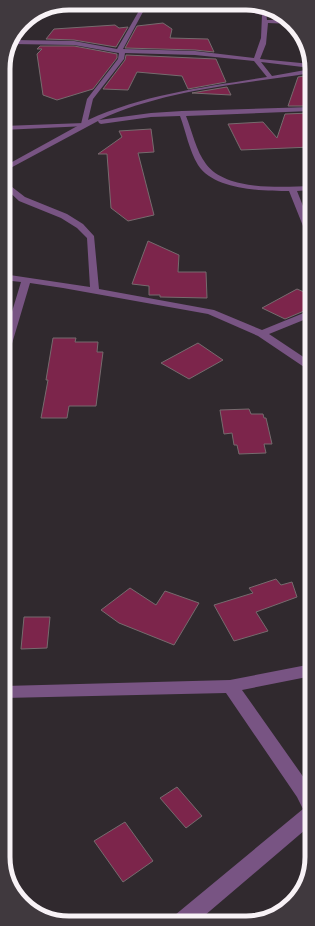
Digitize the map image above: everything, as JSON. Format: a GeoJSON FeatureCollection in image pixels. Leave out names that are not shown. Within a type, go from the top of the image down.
{"type":"FeatureCollection","features":[{"type":"Feature","properties":{"kind":"street"},"geometry":{"type":"LineString","coordinates":[[119,51],[141,10]]}},
{"type":"Feature","properties":{"kind":"street"},"geometry":{"type":"LineString","coordinates":[[256,11],[264,14],[265,21],[262,50],[256,60]]}},
{"type":"Feature","properties":{"kind":"street"},"geometry":{"type":"LineString","coordinates":[[265,21],[281,22]]}},
{"type":"Feature","properties":{"kind":"street"},"geometry":{"type":"LineString","coordinates":[[17,42],[74,43],[119,51],[194,54],[305,65]]}},
{"type":"Feature","properties":{"kind":"street"},"geometry":{"type":"LineString","coordinates":[[84,125],[90,98],[121,59],[122,52],[119,51]]}},
{"type":"Feature","properties":{"kind":"street"},"geometry":{"type":"LineString","coordinates":[[256,60],[271,78]]}},
{"type":"Feature","properties":{"kind":"street"},"geometry":{"type":"LineString","coordinates":[[10,166],[84,125],[114,112],[155,98],[305,72]]}},
{"type":"Feature","properties":{"kind":"street"},"geometry":{"type":"LineString","coordinates":[[10,128],[84,125],[151,115],[182,113],[305,109]]}},
{"type":"Feature","properties":{"kind":"street"},"geometry":{"type":"LineString","coordinates":[[182,113],[203,166],[214,177],[235,184],[292,189],[305,188]]}},
{"type":"Feature","properties":{"kind":"street"},"geometry":{"type":"LineString","coordinates":[[10,188],[22,199],[64,216],[80,226],[91,238],[95,292]]}},
{"type":"Feature","properties":{"kind":"street"},"geometry":{"type":"LineString","coordinates":[[292,189],[305,221]]}},
{"type":"Feature","properties":{"kind":"street"},"geometry":{"type":"LineString","coordinates":[[10,278],[211,312],[262,334],[305,363]]}},
{"type":"Feature","properties":{"kind":"street"},"geometry":{"type":"LineString","coordinates":[[10,331],[26,280]]}},
{"type":"Feature","properties":{"kind":"street"},"geometry":{"type":"LineString","coordinates":[[262,334],[305,316]]}},
{"type":"Feature","properties":{"kind":"street"},"geometry":{"type":"LineString","coordinates":[[10,692],[230,686],[305,671]]}},
{"type":"Feature","properties":{"kind":"street"},"geometry":{"type":"LineString","coordinates":[[230,686],[305,795]]}},
{"type":"Feature","properties":{"kind":"street"},"geometry":{"type":"LineString","coordinates":[[189,916],[305,819]]}},
{"type":"Feature","properties":{"kind":"building"},"geometry":{"type":"Polygon","coordinates":[[[163,23],[172,29],[170,38],[208,39],[214,52],[125,48],[137,26],[163,23]]]}},
{"type":"Feature","properties":{"kind":"building"},"geometry":{"type":"Polygon","coordinates":[[[115,25],[119,28],[128,27],[116,47],[74,40],[46,39],[54,29],[115,25]]]}},
{"type":"Feature","properties":{"kind":"building"},"geometry":{"type":"Polygon","coordinates":[[[40,46],[74,46],[117,54],[117,58],[93,89],[57,100],[43,95],[37,54],[42,49],[37,49],[40,46]]]}},
{"type":"Feature","properties":{"kind":"building"},"geometry":{"type":"Polygon","coordinates":[[[126,55],[216,59],[226,82],[188,89],[182,76],[137,72],[128,90],[103,89],[125,60],[126,55]]]}},
{"type":"Feature","properties":{"kind":"building"},"geometry":{"type":"Polygon","coordinates":[[[305,76],[305,106],[288,106],[298,77],[305,76]]]}},
{"type":"Feature","properties":{"kind":"building"},"geometry":{"type":"Polygon","coordinates":[[[227,87],[231,95],[192,93],[203,91],[227,87]]]}},
{"type":"Feature","properties":{"kind":"building"},"geometry":{"type":"Polygon","coordinates":[[[305,113],[305,147],[241,150],[228,124],[263,122],[277,138],[285,114],[305,113]]]}},
{"type":"Feature","properties":{"kind":"building"},"geometry":{"type":"Polygon","coordinates":[[[151,129],[154,152],[138,153],[154,215],[128,221],[111,208],[107,154],[98,154],[122,137],[119,131],[151,129]]]}},
{"type":"Feature","properties":{"kind":"building"},"geometry":{"type":"Polygon","coordinates":[[[148,241],[179,255],[178,272],[206,272],[207,298],[160,297],[160,295],[149,295],[149,286],[132,284],[148,241]]]}},
{"type":"Feature","properties":{"kind":"building"},"geometry":{"type":"Polygon","coordinates":[[[297,289],[305,292],[305,311],[285,319],[262,308],[297,289]]]}},
{"type":"Feature","properties":{"kind":"building"},"geometry":{"type":"Polygon","coordinates":[[[53,338],[76,338],[75,342],[98,342],[97,352],[103,352],[96,406],[69,406],[67,418],[41,418],[48,380],[46,380],[53,338]]]}},
{"type":"Feature","properties":{"kind":"building"},"geometry":{"type":"Polygon","coordinates":[[[198,343],[223,360],[189,379],[161,363],[198,343]]]}},
{"type":"Feature","properties":{"kind":"building"},"geometry":{"type":"Polygon","coordinates":[[[249,409],[251,414],[263,414],[264,418],[266,418],[272,444],[264,444],[266,453],[239,454],[237,445],[234,445],[232,433],[224,434],[220,410],[249,409]]]}},
{"type":"Feature","properties":{"kind":"building"},"geometry":{"type":"Polygon","coordinates":[[[276,579],[281,585],[292,582],[297,597],[256,612],[268,631],[234,641],[214,605],[253,593],[249,588],[276,579]]]}},
{"type":"Feature","properties":{"kind":"building"},"geometry":{"type":"Polygon","coordinates":[[[130,588],[156,605],[165,591],[199,603],[174,645],[119,623],[101,610],[130,588]]]}},
{"type":"Feature","properties":{"kind":"building"},"geometry":{"type":"Polygon","coordinates":[[[24,617],[50,617],[47,648],[21,649],[24,617]]]}},
{"type":"Feature","properties":{"kind":"building"},"geometry":{"type":"Polygon","coordinates":[[[177,787],[202,816],[186,828],[160,798],[177,787]]]}},
{"type":"Feature","properties":{"kind":"building"},"geometry":{"type":"Polygon","coordinates":[[[125,822],[153,861],[123,882],[94,841],[125,822]]]}}]}
